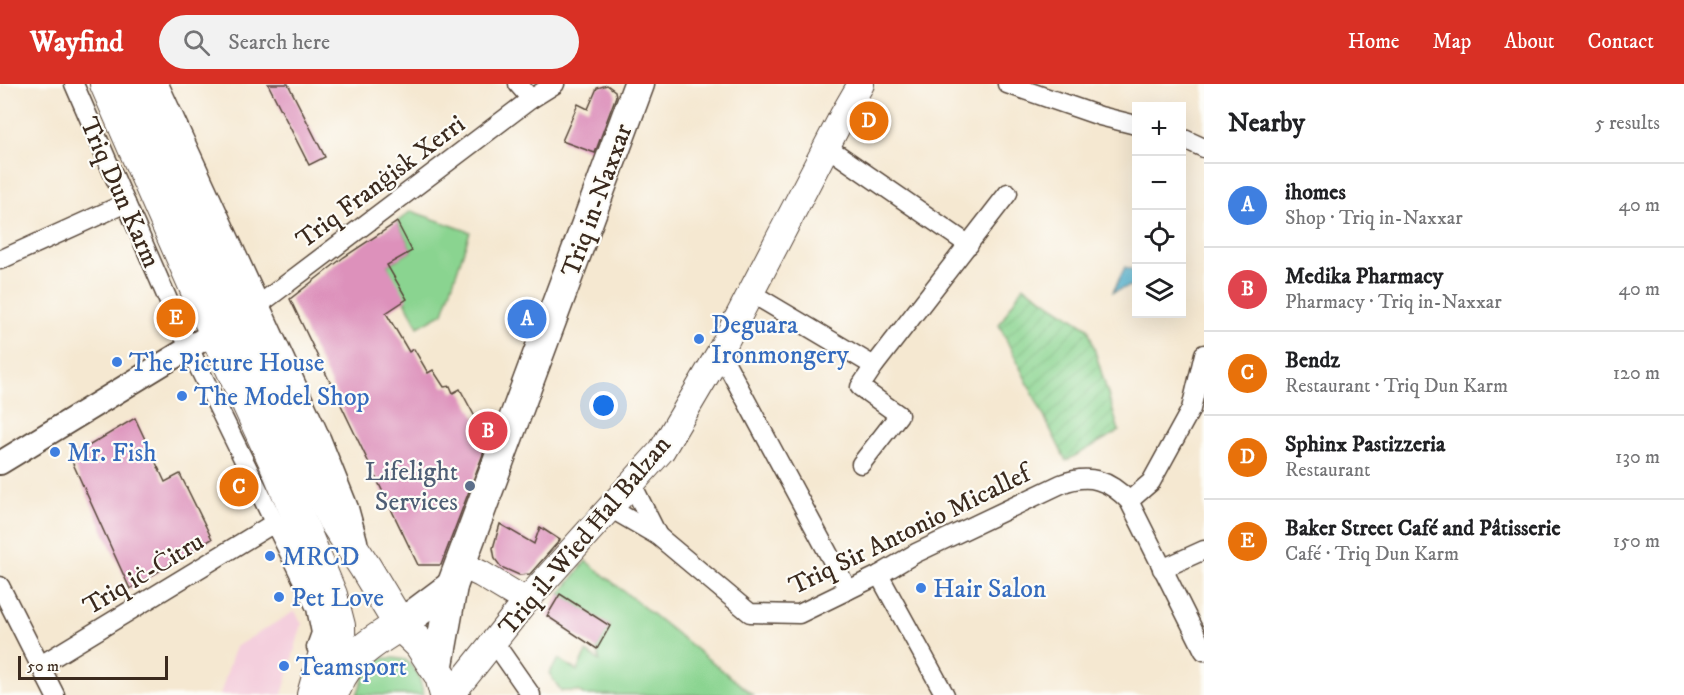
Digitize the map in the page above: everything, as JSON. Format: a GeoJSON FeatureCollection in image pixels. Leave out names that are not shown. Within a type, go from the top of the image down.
{"type":"FeatureCollection","features":[{"type":"Feature","properties":{"kind":"highway","name":"Triq Dun Karm"},"geometry":{"type":"LineString","coordinates":[[106,84],[202,340],[275,462],[332,595],[339,626],[337,685]]}},
{"type":"Feature","properties":{"kind":"highway"},"geometry":{"type":"LineString","coordinates":[[135,84],[334,520],[400,625],[420,644],[444,687]]}},
{"type":"Feature","properties":{"kind":"highway"},"geometry":{"type":"LineString","coordinates":[[314,695],[330,636],[328,586]]}},
{"type":"Feature","properties":{"kind":"highway"},"geometry":{"type":"LineString","coordinates":[[337,685],[354,658],[371,643],[400,625]]}},
{"type":"Feature","properties":{"kind":"main road","name":"Triq in-Naxxar"},"geometry":{"type":"LineString","coordinates":[[444,687],[456,575],[639,84]]}},
{"type":"Feature","properties":{"kind":"main road","name":"Triq il-Wied Ħal Balzan"},"geometry":{"type":"LineString","coordinates":[[444,687],[494,642],[526,601],[662,450],[720,352],[861,84]]}},
{"type":"Feature","properties":{"kind":"main road"},"geometry":{"type":"LineString","coordinates":[[400,625],[456,575],[481,574],[526,601]]}},
{"type":"Feature","properties":{"kind":"street","name":"Triq Dun Karm"},"geometry":{"type":"LineString","coordinates":[[74,84],[126,203],[202,340],[252,474],[316,608],[321,633],[303,695]]}},
{"type":"Feature","properties":{"kind":"street"},"geometry":{"type":"LineString","coordinates":[[159,84],[321,438],[350,508],[365,567]]}},
{"type":"Feature","properties":{"kind":"street"},"geometry":{"type":"LineString","coordinates":[[518,84],[531,99]]}},
{"type":"Feature","properties":{"kind":"street","name":"Triq Franġisk Xerri"},"geometry":{"type":"LineString","coordinates":[[260,304],[531,99],[555,84]]}},
{"type":"Feature","properties":{"kind":"street"},"geometry":{"type":"LineString","coordinates":[[1007,84],[1100,116],[1132,124]]}},
{"type":"Feature","properties":{"kind":"street"},"geometry":{"type":"LineString","coordinates":[[1186,140],[1204,148]]}},
{"type":"Feature","properties":{"kind":"street"},"geometry":{"type":"LineString","coordinates":[[827,147],[969,245]]}},
{"type":"Feature","properties":{"kind":"street"},"geometry":{"type":"LineString","coordinates":[[861,464],[899,415],[860,387],[1008,193]]}},
{"type":"Feature","properties":{"kind":"street"},"geometry":{"type":"LineString","coordinates":[[0,260],[126,203]]}},
{"type":"Feature","properties":{"kind":"street"},"geometry":{"type":"LineString","coordinates":[[751,293],[874,366]]}},
{"type":"Feature","properties":{"kind":"street"},"geometry":{"type":"LineString","coordinates":[[0,463],[202,340]]}},
{"type":"Feature","properties":{"kind":"street"},"geometry":{"type":"LineString","coordinates":[[720,352],[848,591]]}},
{"type":"Feature","properties":{"kind":"street"},"geometry":{"type":"LineString","coordinates":[[1204,354],[1191,409],[1151,482],[1129,501],[1204,651]]}},
{"type":"Feature","properties":{"kind":"street","name":"Triq Sir Antonio Micallef"},"geometry":{"type":"LineString","coordinates":[[610,508],[658,536],[750,614],[799,614],[879,575],[916,553],[1074,478],[1089,478],[1104,482],[1119,490],[1129,501]]}},
{"type":"Feature","properties":{"kind":"street","name":"Triq Sir Antonio Micallef"},"geometry":{"type":"LineString","coordinates":[[632,484],[658,536]]}},
{"type":"Feature","properties":{"kind":"street","name":"Triq iċ-Ċitru"},"geometry":{"type":"LineString","coordinates":[[39,666],[274,523]]}},
{"type":"Feature","properties":{"kind":"street"},"geometry":{"type":"LineString","coordinates":[[1162,569],[1204,550]]}},
{"type":"Feature","properties":{"kind":"street"},"geometry":{"type":"LineString","coordinates":[[879,575],[945,695]]}},
{"type":"Feature","properties":{"kind":"street"},"geometry":{"type":"LineString","coordinates":[[0,585],[55,695]]}},
{"type":"Feature","properties":{"kind":"street"},"geometry":{"type":"LineString","coordinates":[[494,642],[531,695]]}},
{"type":"Feature","properties":{"kind":"shaded area"},"geometry":{"type":"Polygon","coordinates":[[[295,611],[302,624],[282,695],[220,695],[235,647],[295,611]]]}},
{"type":"Feature","properties":{"kind":"green space"},"geometry":{"type":"Polygon","coordinates":[[[411,211],[470,232],[443,313],[418,327],[387,265],[412,251],[397,222],[411,211]]]}},
{"type":"Feature","properties":{"kind":"green space"},"geometry":{"type":"Polygon","coordinates":[[[1023,286],[1088,328],[1119,431],[1066,461],[999,325],[1023,286]]]}},
{"type":"Feature","properties":{"kind":"green space"},"geometry":{"type":"Polygon","coordinates":[[[586,561],[753,695],[585,695],[578,691],[561,691],[549,673],[559,659],[577,671],[586,652],[600,661],[597,649],[610,626],[560,594],[586,561]]]}},
{"type":"Feature","properties":{"kind":"green space"},"geometry":{"type":"Polygon","coordinates":[[[379,658],[406,660],[418,674],[424,695],[357,695],[365,673],[379,658]]]}},
{"type":"Feature","properties":{"kind":"water"},"geometry":{"type":"Polygon","coordinates":[[[1125,267],[1132,270],[1132,285],[1113,292],[1125,267]]]}},
{"type":"Feature","properties":{"kind":"building"},"geometry":{"type":"Polygon","coordinates":[[[268,84],[288,84],[325,157],[309,165],[268,84]]]}},
{"type":"Feature","properties":{"kind":"building"},"geometry":{"type":"Polygon","coordinates":[[[607,85],[615,91],[616,96],[595,153],[562,141],[578,104],[588,109],[597,88],[607,85]]]}},
{"type":"Feature","properties":{"kind":"building"},"geometry":{"type":"Polygon","coordinates":[[[397,222],[412,251],[387,265],[407,299],[386,313],[409,352],[414,349],[428,373],[433,370],[444,387],[450,386],[453,393],[460,389],[488,441],[441,565],[418,565],[290,299],[344,257],[397,222]]]}},
{"type":"Feature","properties":{"kind":"building"},"geometry":{"type":"Polygon","coordinates":[[[135,418],[165,482],[180,474],[212,539],[130,589],[70,457],[135,418]]]}},
{"type":"Feature","properties":{"kind":"building"},"geometry":{"type":"Polygon","coordinates":[[[500,524],[534,544],[540,527],[560,540],[530,574],[519,575],[501,567],[495,559],[493,548],[500,524]]]}},
{"type":"Feature","properties":{"kind":"building"},"geometry":{"type":"Polygon","coordinates":[[[560,594],[610,626],[597,649],[547,616],[560,594]]]}},
{"type":"Feature","properties":{"kind":"place","name":"Sphinx Pastizzeria"},"geometry":{"type":"Point","coordinates":[869,121]}},
{"type":"Feature","properties":{"kind":"place","name":"Baker Street Café and Pâtisserie"},"geometry":{"type":"Point","coordinates":[176,318]}},
{"type":"Feature","properties":{"kind":"place","name":"ihomes"},"geometry":{"type":"Point","coordinates":[527,319]}},
{"type":"Feature","properties":{"kind":"place","name":"Deguara Ironmongery"},"geometry":{"type":"Point","coordinates":[699,339]}},
{"type":"Feature","properties":{"kind":"place","name":"The Picture House"},"geometry":{"type":"Point","coordinates":[117,362]}},
{"type":"Feature","properties":{"kind":"place","name":"The Model Shop"},"geometry":{"type":"Point","coordinates":[182,396]}},
{"type":"Feature","properties":{"kind":"place","name":"Medika Pharmacy"},"geometry":{"type":"Point","coordinates":[488,431]}},
{"type":"Feature","properties":{"kind":"place","name":"Mr. Fish"},"geometry":{"type":"Point","coordinates":[55,452]}},
{"type":"Feature","properties":{"kind":"place","name":"Lifelight Services"},"geometry":{"type":"Point","coordinates":[470,486]}},
{"type":"Feature","properties":{"kind":"place","name":"Bendz"},"geometry":{"type":"Point","coordinates":[239,487]}},
{"type":"Feature","properties":{"kind":"place","name":"MRCD"},"geometry":{"type":"Point","coordinates":[270,556]}},
{"type":"Feature","properties":{"kind":"place","name":"Hair Salon"},"geometry":{"type":"Point","coordinates":[921,588]}},
{"type":"Feature","properties":{"kind":"place","name":"Pet Love"},"geometry":{"type":"Point","coordinates":[279,597]}},
{"type":"Feature","properties":{"kind":"place","name":"Teamsport"},"geometry":{"type":"Point","coordinates":[284,666]}}]}
